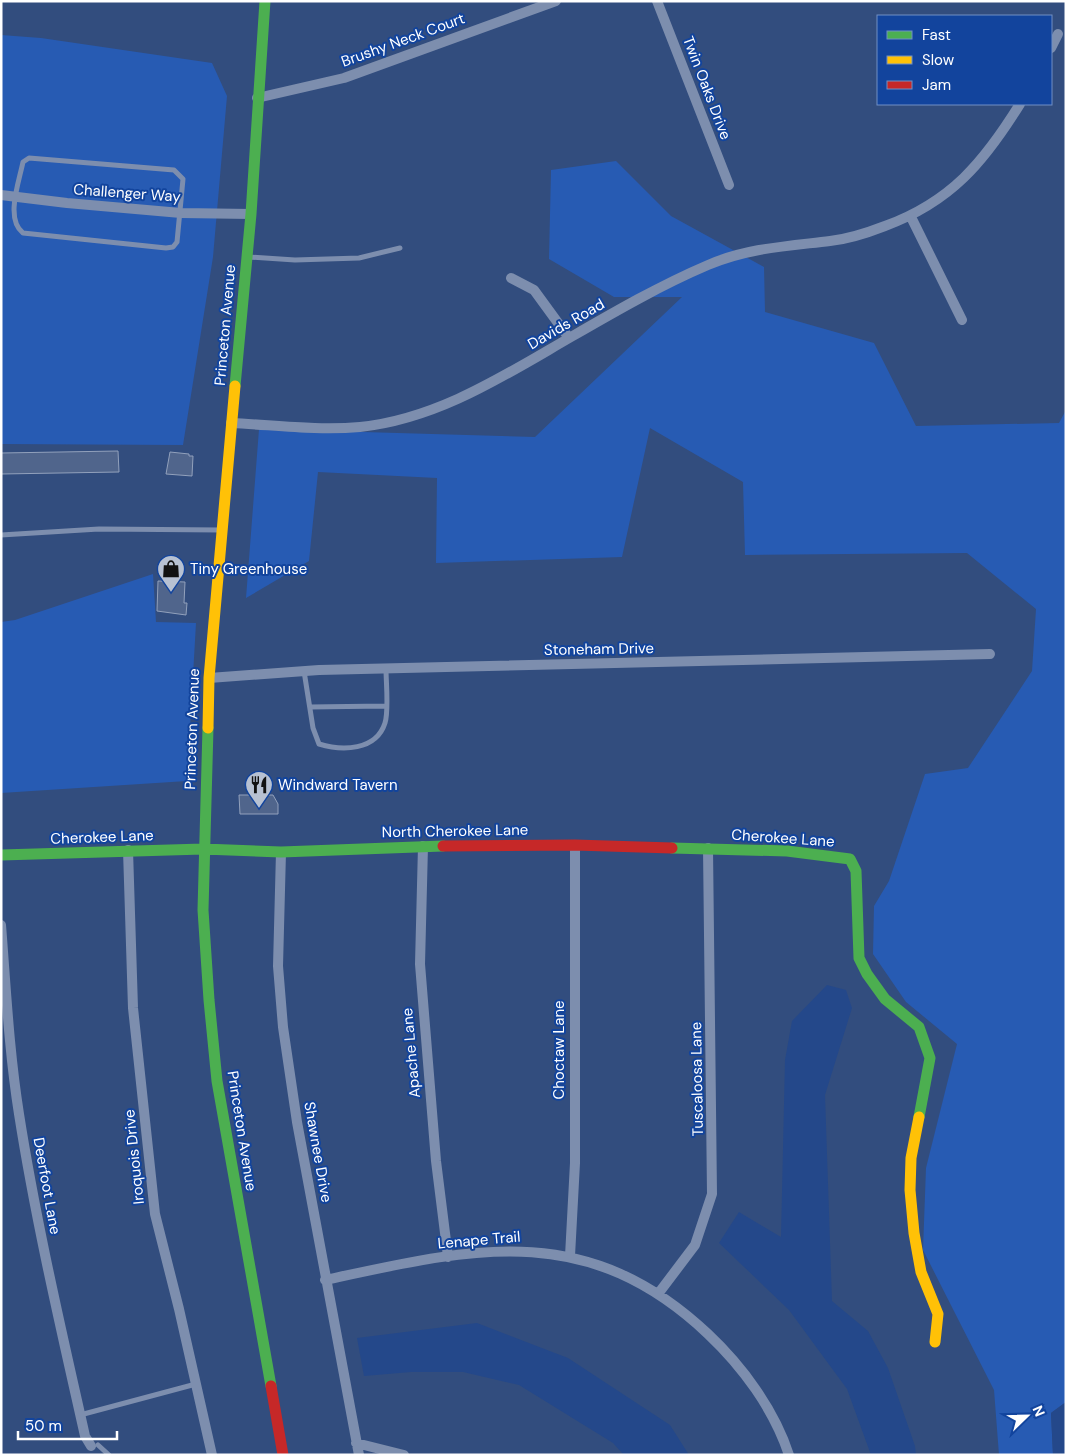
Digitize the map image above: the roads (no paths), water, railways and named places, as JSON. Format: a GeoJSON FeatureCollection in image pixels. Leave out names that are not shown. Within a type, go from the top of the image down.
{"type":"FeatureCollection","features":[{"type":"Feature","properties":{"kind":"main road","name":"Princeton Avenue"},"geometry":{"type":"LineString","coordinates":[[265,1],[257,98],[251,214],[209,678],[203,849],[203,910],[208,991],[218,1081],[283,1455]]}},
{"type":"Feature","properties":{"kind":"main road","name":"North Cherokee Lane"},"geometry":{"type":"LineString","coordinates":[[203,849],[281,852],[423,846],[575,845],[708,848]]}},
{"type":"Feature","properties":{"kind":"main road","name":"Cherokee Lane"},"geometry":{"type":"LineString","coordinates":[[708,848],[831,855],[850,859],[856,871],[859,958],[867,974],[885,999],[919,1026],[930,1058],[911,1158],[910,1190],[914,1233],[921,1272],[938,1314],[935,1342]]}},
{"type":"Feature","properties":{"kind":"main road","name":"Cherokee Lane"},"geometry":{"type":"LineString","coordinates":[[1,854],[203,849]]}},
{"type":"Feature","properties":{"kind":"street","name":"Brushy Neck Court"},"geometry":{"type":"LineString","coordinates":[[257,98],[344,78],[556,1]]}},
{"type":"Feature","properties":{"kind":"street","name":"Twin Oaks Drive"},"geometry":{"type":"LineString","coordinates":[[657,1],[729,185]]}},
{"type":"Feature","properties":{"kind":"street"},"geometry":{"type":"LineString","coordinates":[[1052,46],[1058,34]]}},
{"type":"Feature","properties":{"kind":"street"},"geometry":{"type":"LineString","coordinates":[[962,320],[910,217],[937,201],[985,156],[1019,105]]}},
{"type":"Feature","properties":{"kind":"street","name":"Challenger Way"},"geometry":{"type":"LineString","coordinates":[[1,195],[181,213],[251,214]]}},
{"type":"Feature","properties":{"kind":"street","name":"Davids Road"},"geometry":{"type":"LineString","coordinates":[[231,423],[360,427],[403,418],[435,408],[489,384],[659,287],[711,264],[761,249],[860,236],[910,217]]}},
{"type":"Feature","properties":{"kind":"street"},"geometry":{"type":"LineString","coordinates":[[511,278],[534,290],[569,338]]}},
{"type":"Feature","properties":{"kind":"street","name":"Stoneham Drive"},"geometry":{"type":"LineString","coordinates":[[209,678],[304,671],[386,668],[990,654]]}},
{"type":"Feature","properties":{"kind":"street","name":"Choctaw Lane"},"geometry":{"type":"LineString","coordinates":[[570,1256],[574,1163],[575,845]]}},
{"type":"Feature","properties":{"kind":"street","name":"Apache Lane"},"geometry":{"type":"LineString","coordinates":[[423,846],[420,964],[436,1162],[448,1257]]}},
{"type":"Feature","properties":{"kind":"street","name":"Tuscaloosa Lane"},"geometry":{"type":"LineString","coordinates":[[658,1294],[695,1244],[712,1194],[708,848]]}},
{"type":"Feature","properties":{"kind":"street","name":"Iroquois Drive"},"geometry":{"type":"LineString","coordinates":[[128,850],[133,1008],[155,1214],[212,1455]]}},
{"type":"Feature","properties":{"kind":"street","name":"Shawnee Drive"},"geometry":{"type":"LineString","coordinates":[[281,852],[278,966],[283,1027],[325,1280],[359,1455]]}},
{"type":"Feature","properties":{"kind":"street","name":"Deerfoot Lane"},"geometry":{"type":"LineString","coordinates":[[1,925],[8,1024],[19,1113],[49,1276],[80,1415],[85,1436],[94,1446]]}},
{"type":"Feature","properties":{"kind":"street","name":"Lenape Trail"},"geometry":{"type":"LineString","coordinates":[[325,1280],[397,1265],[499,1251],[525,1251],[570,1256],[602,1266],[641,1283],[658,1294],[686,1314],[727,1352],[759,1395],[783,1436],[789,1455]]}},
{"type":"Feature","properties":{"kind":"street"},"geometry":{"type":"LineString","coordinates":[[356,1443],[404,1455]]}},
{"type":"Feature","properties":{"kind":"lane"},"geometry":{"type":"LineString","coordinates":[[29,158],[174,170],[183,180],[177,242],[173,247],[166,248],[23,233],[17,228],[14,221],[16,198],[23,162],[29,158]]}},
{"type":"Feature","properties":{"kind":"lane"},"geometry":{"type":"LineString","coordinates":[[246,257],[295,260],[358,258],[400,248]]}},
{"type":"Feature","properties":{"kind":"lane"},"geometry":{"type":"LineString","coordinates":[[1,535],[99,529],[222,530]]}},
{"type":"Feature","properties":{"kind":"lane"},"geometry":{"type":"LineString","coordinates":[[304,671],[319,744],[334,748],[360,746],[375,739],[385,722],[386,668]]}},
{"type":"Feature","properties":{"kind":"lane"},"geometry":{"type":"LineString","coordinates":[[310,707],[385,706]]}},
{"type":"Feature","properties":{"kind":"lane"},"geometry":{"type":"LineString","coordinates":[[80,1415],[196,1384]]}},
{"type":"Feature","properties":{"kind":"lane"},"geometry":{"type":"LineString","coordinates":[[94,1446],[109,1455]]}},
{"type":"Feature","properties":{"kind":"place","name":"Tiny Greenhouse"},"geometry":{"type":"Point","coordinates":[171,593]}},
{"type":"Feature","properties":{"kind":"place","name":"Windward Tavern"},"geometry":{"type":"Point","coordinates":[259,809]}}]}
